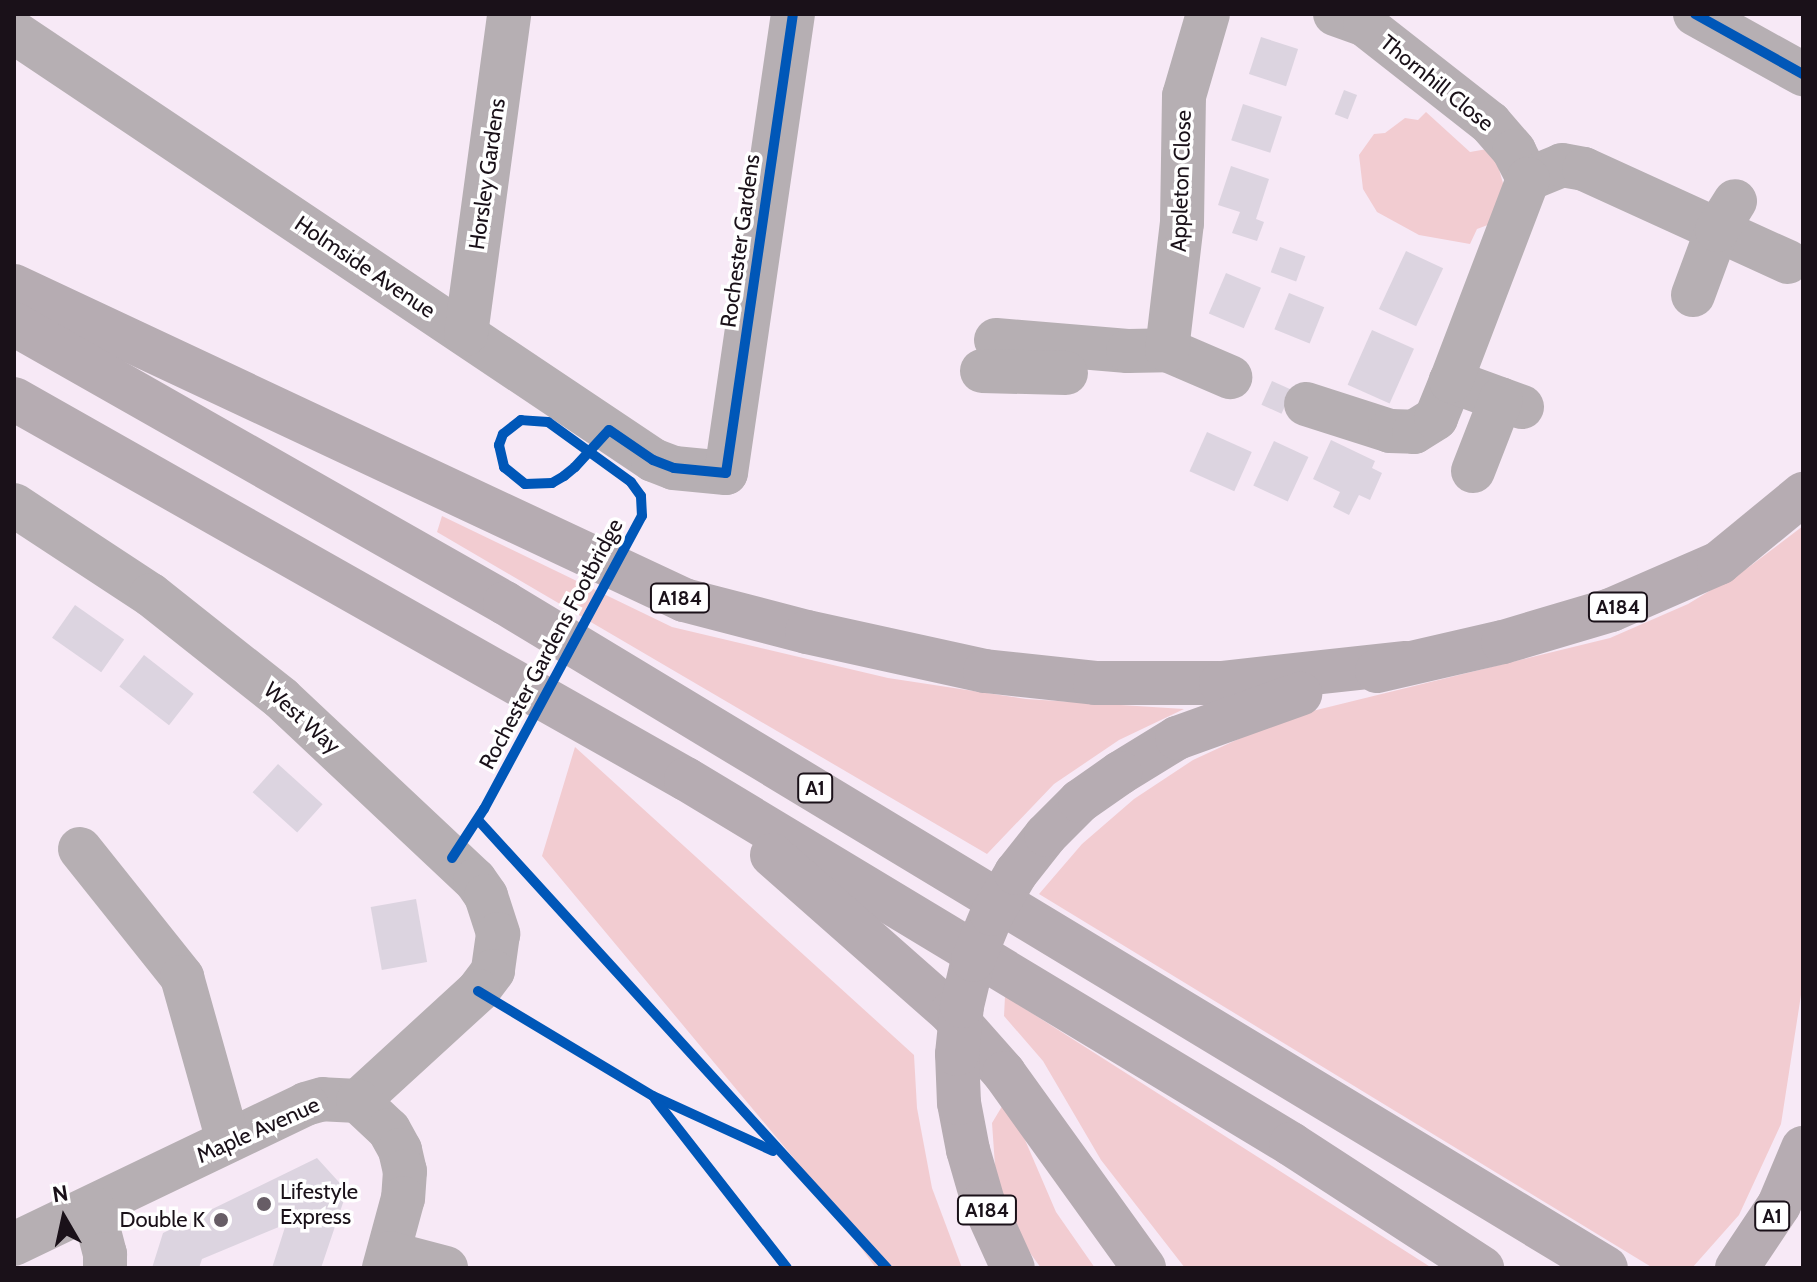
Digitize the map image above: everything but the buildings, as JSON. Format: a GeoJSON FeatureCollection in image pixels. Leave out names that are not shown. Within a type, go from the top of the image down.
{"type":"FeatureCollection","features":[{"type":"Feature","properties":{"kind":"highway","name":"A184"},"geometry":{"type":"LineString","coordinates":[[14,286],[684,600],[807,632],[985,671],[1095,683],[1221,683],[1406,663]]}},
{"type":"Feature","properties":{"kind":"highway","name":"A1"},"geometry":{"type":"LineString","coordinates":[[14,324],[519,611],[1606,1268]]}},
{"type":"Feature","properties":{"kind":"highway"},"geometry":{"type":"LineString","coordinates":[[14,399],[686,779],[1291,1144],[1482,1268]]}},
{"type":"Feature","properties":{"kind":"highway","name":"A184"},"geometry":{"type":"LineString","coordinates":[[1013,1268],[983,1202],[968,1150],[959,1103],[957,1054],[962,1006],[982,937],[1016,873],[1046,835],[1080,801],[1177,738],[1262,705],[1406,663],[1503,642],[1611,610],[1719,563],[1803,494]]}},
{"type":"Feature","properties":{"kind":"highway"},"geometry":{"type":"LineString","coordinates":[[686,779],[951,1013],[1004,1073],[1144,1268]]}},
{"type":"Feature","properties":{"kind":"highway","name":"A1"},"geometry":{"type":"LineString","coordinates":[[1737,1268],[1779,1205],[1801,1154]]}},
{"type":"Feature","properties":{"kind":"street","name":"Horsley Gardens"},"geometry":{"type":"LineString","coordinates":[[466,334],[509,14]]}},
{"type":"Feature","properties":{"kind":"street","name":"Rochester Gardens"},"geometry":{"type":"LineString","coordinates":[[726,473],[793,14]]}},
{"type":"Feature","properties":{"kind":"street","name":"Appleton Close"},"geometry":{"type":"LineString","coordinates":[[1148,351],[1182,223],[1184,96],[1208,14]]}},
{"type":"Feature","properties":{"kind":"street","name":"Thornhill Close"},"geometry":{"type":"LineString","coordinates":[[1335,14],[1365,25],[1490,123],[1514,151],[1528,179]]}},
{"type":"Feature","properties":{"kind":"street"},"geometry":{"type":"LineString","coordinates":[[1695,14],[1803,74]]}},
{"type":"Feature","properties":{"kind":"street","name":"Holmside Avenue"},"geometry":{"type":"LineString","coordinates":[[14,32],[653,460],[674,468],[726,473]]}},
{"type":"Feature","properties":{"kind":"street"},"geometry":{"type":"LineString","coordinates":[[1306,404],[1390,431],[1414,432],[1444,400],[1528,179],[1562,165],[1584,169],[1652,199],[1726,216],[1788,262]]}},
{"type":"Feature","properties":{"kind":"street"},"geometry":{"type":"LineString","coordinates":[[1693,295],[1726,216]]}},
{"type":"Feature","properties":{"kind":"street"},"geometry":{"type":"LineString","coordinates":[[989,356],[1148,351],[1230,377]]}},
{"type":"Feature","properties":{"kind":"street"},"geometry":{"type":"LineString","coordinates":[[1444,400],[1512,403],[1473,471]]}},
{"type":"Feature","properties":{"kind":"street","name":"West Way"},"geometry":{"type":"LineString","coordinates":[[14,505],[151,595],[220,647],[281,698],[475,880],[486,896],[498,934],[493,971],[478,991],[358,1101]]}},
{"type":"Feature","properties":{"kind":"street"},"geometry":{"type":"LineString","coordinates":[[80,849],[182,977],[228,1141]]}},
{"type":"Feature","properties":{"kind":"street","name":"Maple Avenue"},"geometry":{"type":"LineString","coordinates":[[14,1244],[323,1099],[358,1101]]}},
{"type":"Feature","properties":{"kind":"street"},"geometry":{"type":"LineString","coordinates":[[358,1101],[389,1130],[400,1150],[405,1171],[403,1198],[386,1260],[446,1268]]}},
{"type":"Feature","properties":{"kind":"street"},"geometry":{"type":"LineString","coordinates":[[93,1208],[105,1268]]}},
{"type":"Feature","properties":{"kind":"shaded area"},"geometry":{"type":"Polygon","coordinates":[[[1426,112],[1470,152],[1487,149],[1498,166],[1505,190],[1493,223],[1477,229],[1470,244],[1419,235],[1377,212],[1363,189],[1359,155],[1374,134],[1385,133],[1405,118],[1418,120],[1426,112]]]}},
{"type":"Feature","properties":{"kind":"shaded area"},"geometry":{"type":"Polygon","coordinates":[[[442,516],[672,627],[888,678],[1026,699],[1184,709],[1119,740],[1054,784],[987,854],[437,532],[442,516]]]}},
{"type":"Feature","properties":{"kind":"shaded area"},"geometry":{"type":"Polygon","coordinates":[[[1803,526],[1803,982],[1781,1124],[1739,1215],[1692,1268],[1653,1268],[1039,894],[1082,844],[1134,799],[1193,760],[1284,718],[1610,638],[1688,604],[1749,567],[1803,526]]]}},
{"type":"Feature","properties":{"kind":"shaded area"},"geometry":{"type":"Polygon","coordinates":[[[575,747],[914,1055],[917,1108],[932,1188],[962,1268],[876,1268],[797,1162],[542,856],[575,747]]]}},
{"type":"Feature","properties":{"kind":"shaded area"},"geometry":{"type":"Polygon","coordinates":[[[1005,996],[1432,1268],[1185,1268],[1101,1160],[1043,1061],[1004,1016],[1005,996]]]}},
{"type":"Feature","properties":{"kind":"shaded area"},"geometry":{"type":"Polygon","coordinates":[[[1007,1098],[1056,1212],[1095,1268],[1041,1268],[1025,1246],[996,1180],[992,1123],[1007,1098]]]}},
{"type":"Feature","properties":{"kind":"cycle path","name":"Rochester Gardens Footbridge"},"geometry":{"type":"LineString","coordinates":[[452,858],[484,809],[642,516],[641,496],[631,482],[548,422],[521,420],[503,434],[499,445],[504,467],[525,484],[552,483],[564,476],[575,467],[609,430],[653,460],[674,468],[726,473],[793,14]]}},
{"type":"Feature","properties":{"kind":"cycle path"},"geometry":{"type":"LineString","coordinates":[[1695,14],[1803,74]]}},
{"type":"Feature","properties":{"kind":"cycle path"},"geometry":{"type":"LineString","coordinates":[[478,820],[887,1268]]}},
{"type":"Feature","properties":{"kind":"cycle path"},"geometry":{"type":"LineString","coordinates":[[478,991],[653,1096],[773,1151]]}},
{"type":"Feature","properties":{"kind":"cycle path"},"geometry":{"type":"LineString","coordinates":[[655,1099],[787,1268]]}},
{"type":"Feature","properties":{"kind":"place","name":"Lifestyle Express"},"geometry":{"type":"Point","coordinates":[264,1204]}},
{"type":"Feature","properties":{"kind":"place","name":"Double K"},"geometry":{"type":"Point","coordinates":[221,1220]}}]}
